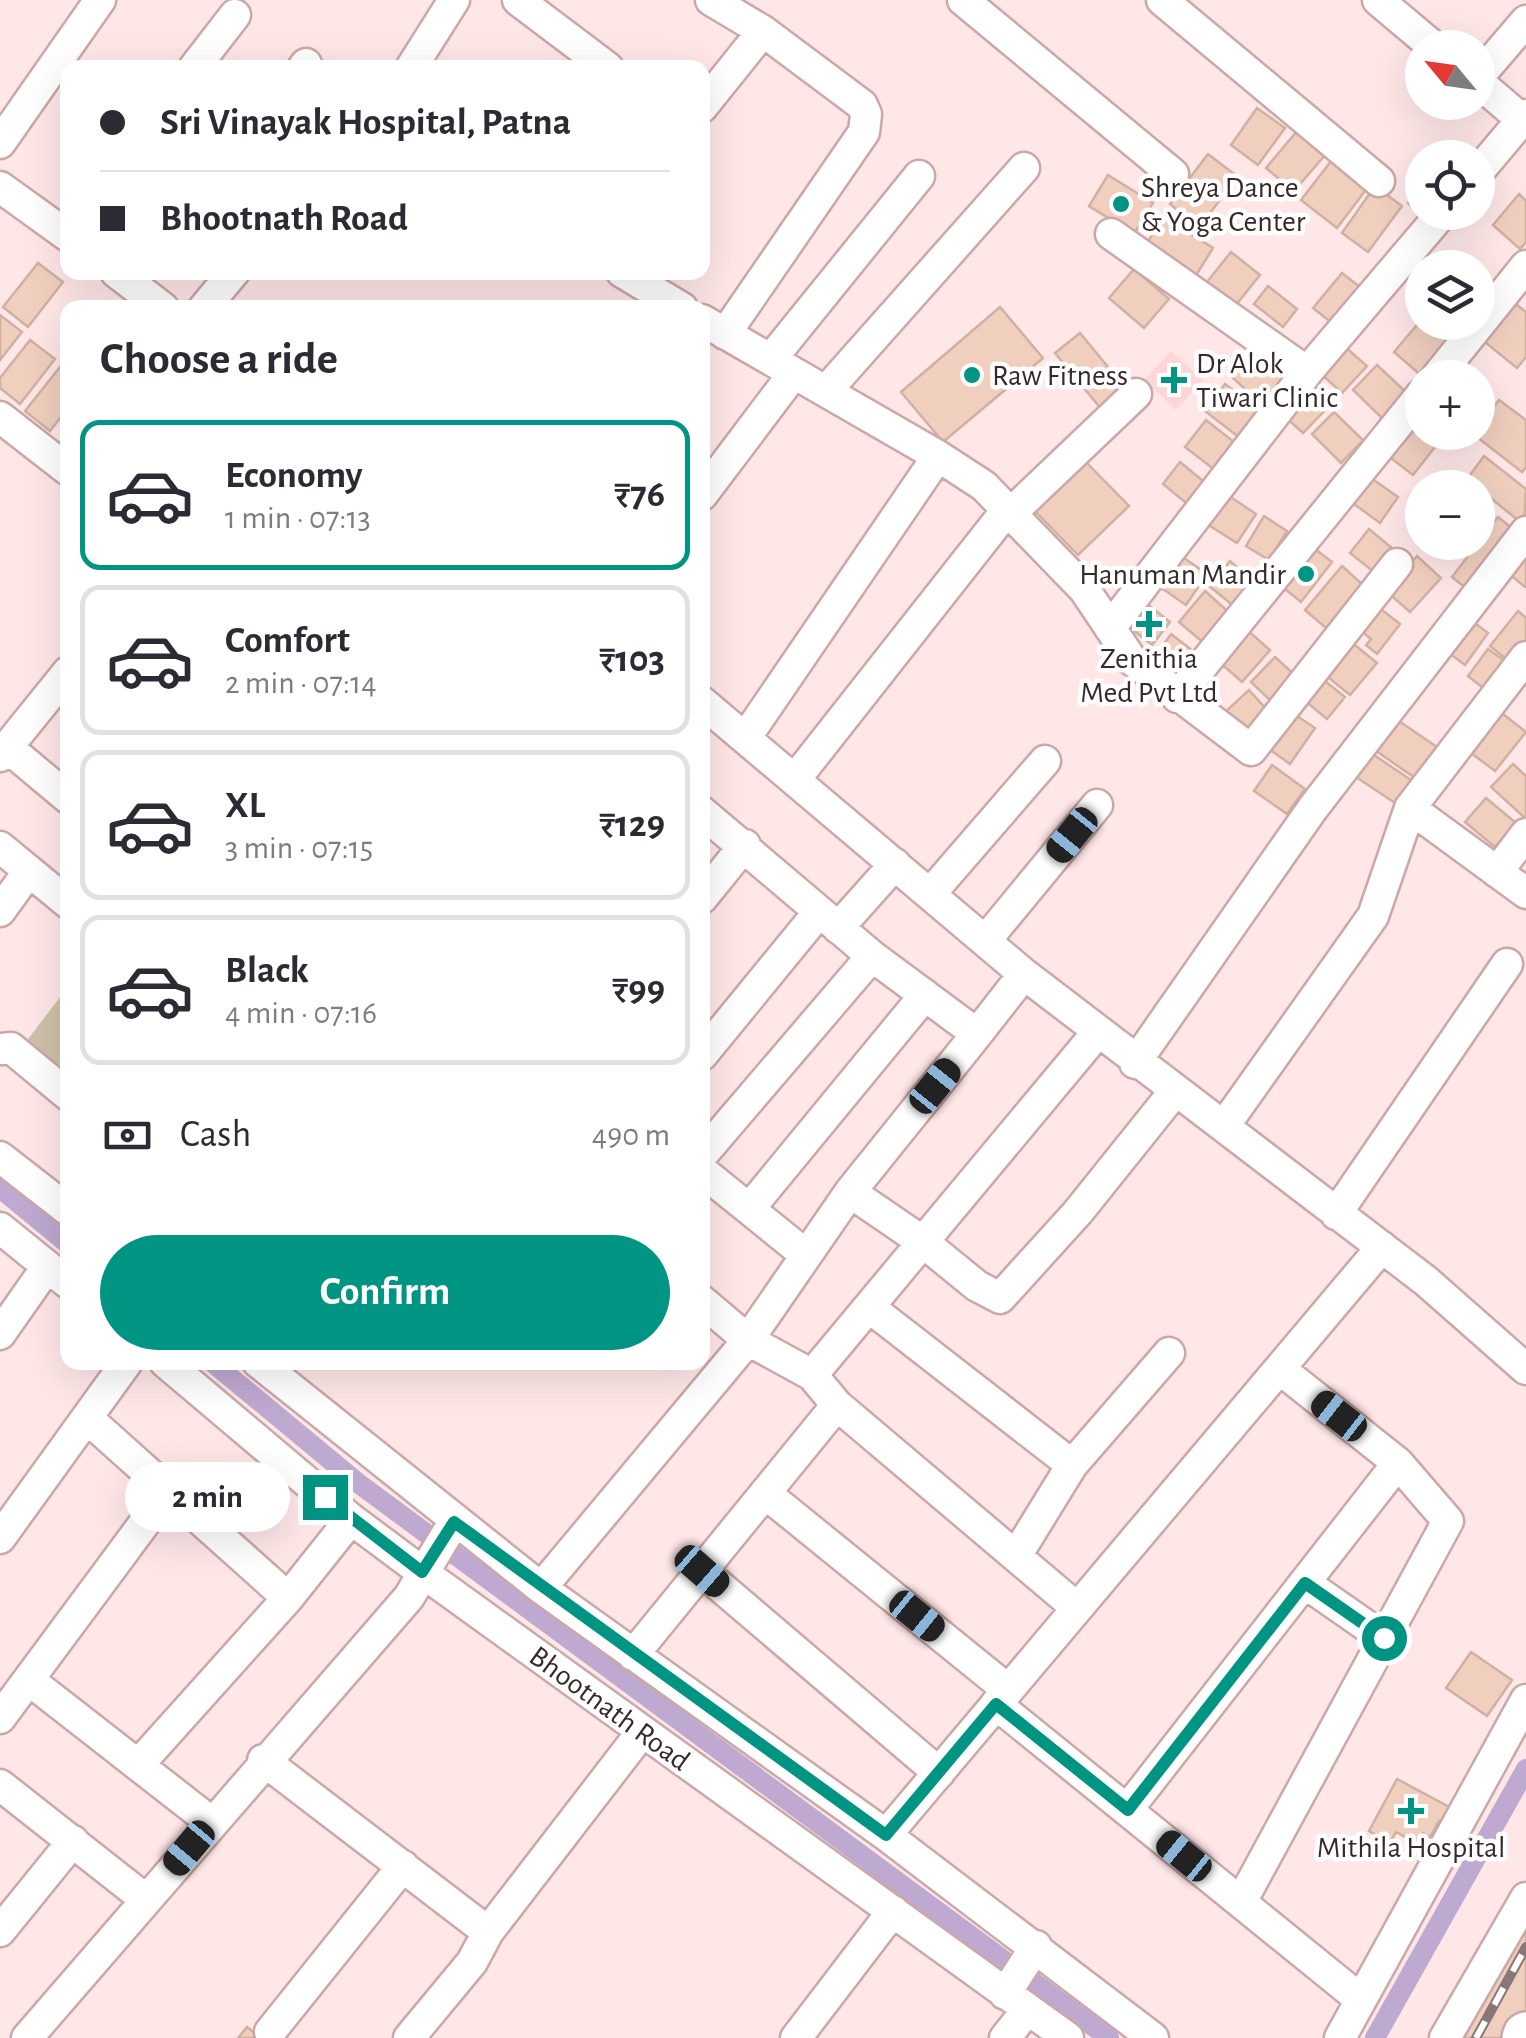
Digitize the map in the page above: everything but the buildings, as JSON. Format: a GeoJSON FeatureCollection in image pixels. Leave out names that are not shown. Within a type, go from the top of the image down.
{"type":"FeatureCollection","features":[{"type":"Feature","properties":{"kind":"street"},"geometry":{"type":"LineString","coordinates":[[0,144],[100,0]]}},
{"type":"Feature","properties":{"kind":"street"},"geometry":{"type":"LineString","coordinates":[[417,60],[454,0]]}},
{"type":"Feature","properties":{"kind":"street"},"geometry":{"type":"LineString","coordinates":[[518,0],[597,60]]}},
{"type":"Feature","properties":{"kind":"street"},"geometry":{"type":"LineString","coordinates":[[711,0],[763,31],[862,105],[867,124],[714,327],[984,486],[1084,590],[1131,660],[1251,750],[1397,564]]}},
{"type":"Feature","properties":{"kind":"street"},"geometry":{"type":"LineString","coordinates":[[963,0],[1173,174]]}},
{"type":"Feature","properties":{"kind":"street"},"geometry":{"type":"LineString","coordinates":[[1162,0],[1380,181]]}},
{"type":"Feature","properties":{"kind":"street"},"geometry":{"type":"LineString","coordinates":[[1378,0],[1414,30]]}},
{"type":"Feature","properties":{"kind":"street"},"geometry":{"type":"LineString","coordinates":[[200,60],[235,15]]}},
{"type":"Feature","properties":{"kind":"street"},"geometry":{"type":"LineString","coordinates":[[1495,59],[1526,21]]}},
{"type":"Feature","properties":{"kind":"street"},"geometry":{"type":"LineString","coordinates":[[710,98],[763,31]]}},
{"type":"Feature","properties":{"kind":"street"},"geometry":{"type":"LineString","coordinates":[[1495,94],[1525,119],[1495,153]]}},
{"type":"Feature","properties":{"kind":"street"},"geometry":{"type":"LineString","coordinates":[[826,391],[1024,168]]}},
{"type":"Feature","properties":{"kind":"street"},"geometry":{"type":"LineString","coordinates":[[710,483],[782,366],[920,176]]}},
{"type":"Feature","properties":{"kind":"street"},"geometry":{"type":"LineString","coordinates":[[0,187],[60,229]]}},
{"type":"Feature","properties":{"kind":"street"},"geometry":{"type":"LineString","coordinates":[[1110,628],[1307,372],[1428,230]]}},
{"type":"Feature","properties":{"kind":"street"},"geometry":{"type":"LineString","coordinates":[[1111,234],[1307,372]]}},
{"type":"Feature","properties":{"kind":"street"},"geometry":{"type":"LineString","coordinates":[[1450,360],[1526,266]]}},
{"type":"Feature","properties":{"kind":"street"},"geometry":{"type":"LineString","coordinates":[[134,280],[155,300]]}},
{"type":"Feature","properties":{"kind":"street"},"geometry":{"type":"LineString","coordinates":[[211,300],[227,280]]}},
{"type":"Feature","properties":{"kind":"street"},"geometry":{"type":"LineString","coordinates":[[635,280],[669,300]]}},
{"type":"Feature","properties":{"kind":"street"},"geometry":{"type":"LineString","coordinates":[[796,778],[1009,512],[1136,394]]}},
{"type":"Feature","properties":{"kind":"street"},"geometry":{"type":"LineString","coordinates":[[1177,698],[1405,415]]}},
{"type":"Feature","properties":{"kind":"street"},"geometry":{"type":"LineString","coordinates":[[0,417],[60,464]]}},
{"type":"Feature","properties":{"kind":"street"},"geometry":{"type":"LineString","coordinates":[[746,738],[938,456]]}},
{"type":"Feature","properties":{"kind":"street"},"geometry":{"type":"LineString","coordinates":[[1135,1064],[1313,808],[1526,532]]}},
{"type":"Feature","properties":{"kind":"street"},"geometry":{"type":"LineString","coordinates":[[1224,1126],[1373,916],[1410,808],[1526,658]]}},
{"type":"Feature","properties":{"kind":"street"},"geometry":{"type":"LineString","coordinates":[[60,682],[4,751],[60,792]]}},
{"type":"Feature","properties":{"kind":"street"},"geometry":{"type":"LineString","coordinates":[[710,709],[1096,1033],[1382,1248],[1526,1369]]}},
{"type":"Feature","properties":{"kind":"street"},"geometry":{"type":"LineString","coordinates":[[930,894],[1045,761]]}},
{"type":"Feature","properties":{"kind":"street"},"geometry":{"type":"LineString","coordinates":[[985,941],[1096,805]]}},
{"type":"Feature","properties":{"kind":"street"},"geometry":{"type":"LineString","coordinates":[[1410,808],[1526,893]]}},
{"type":"Feature","properties":{"kind":"street"},"geometry":{"type":"LineString","coordinates":[[710,818],[872,956],[977,1034]]}},
{"type":"Feature","properties":{"kind":"street"},"geometry":{"type":"LineString","coordinates":[[1496,872],[1526,834]]}},
{"type":"Feature","properties":{"kind":"street"},"geometry":{"type":"LineString","coordinates":[[710,888],[745,845]]}},
{"type":"Feature","properties":{"kind":"street"},"geometry":{"type":"LineString","coordinates":[[0,847],[60,896]]}},
{"type":"Feature","properties":{"kind":"street"},"geometry":{"type":"LineString","coordinates":[[710,1046],[828,920],[894,864]]}},
{"type":"Feature","properties":{"kind":"street"},"geometry":{"type":"LineString","coordinates":[[0,911],[30,872]]}},
{"type":"Feature","properties":{"kind":"street"},"geometry":{"type":"LineString","coordinates":[[710,1146],[872,956]]}},
{"type":"Feature","properties":{"kind":"street"},"geometry":{"type":"LineString","coordinates":[[1336,1214],[1507,964]]}},
{"type":"Feature","properties":{"kind":"street"},"geometry":{"type":"LineString","coordinates":[[541,1588],[748,1340],[850,1192],[1024,974]]}},
{"type":"Feature","properties":{"kind":"street"},"geometry":{"type":"LineString","coordinates":[[750,1209],[925,995]]}},
{"type":"Feature","properties":{"kind":"street"},"geometry":{"type":"LineString","coordinates":[[812,1375],[1096,1033]]}},
{"type":"Feature","properties":{"kind":"street"},"geometry":{"type":"LineString","coordinates":[[0,1049],[11,1048],[60,1088]]}},
{"type":"Feature","properties":{"kind":"street"},"geometry":{"type":"LineString","coordinates":[[850,1192],[923,1242],[977,1286],[1000,1298],[1078,1212],[1175,1091]]}},
{"type":"Feature","properties":{"kind":"street"},"geometry":{"type":"LineString","coordinates":[[0,1156],[60,1204]]}},
{"type":"Feature","properties":{"kind":"street"},"geometry":{"type":"LineString","coordinates":[[710,1176],[806,1255]]}},
{"type":"Feature","properties":{"kind":"street"},"geometry":{"type":"LineString","coordinates":[[0,1228],[58,1275],[0,1334]]}},
{"type":"Feature","properties":{"kind":"street"},"geometry":{"type":"LineString","coordinates":[[886,1835],[1382,1248]]}},
{"type":"Feature","properties":{"kind":"street"},"geometry":{"type":"LineString","coordinates":[[710,1307],[748,1340],[812,1375],[837,1405],[1077,1608]]}},
{"type":"Feature","properties":{"kind":"street"},"geometry":{"type":"LineString","coordinates":[[869,1307],[1072,1465]]}},
{"type":"Feature","properties":{"kind":"street"},"geometry":{"type":"LineString","coordinates":[[1016,1556],[1072,1465],[1169,1353]]}},
{"type":"Feature","properties":{"kind":"street"},"geometry":{"type":"LineString","coordinates":[[1241,1902],[1448,1521],[1398,1463],[1280,1368]]}},
{"type":"Feature","properties":{"kind":"street"},"geometry":{"type":"LineString","coordinates":[[0,1538],[121,1370]]}},
{"type":"Feature","properties":{"kind":"street","name":"Bhootnath Road"},"geometry":{"type":"LineString","coordinates":[[175,1370],[352,1519],[541,1588],[886,1835],[1032,1951],[1153,2038]]}},
{"type":"Feature","properties":{"kind":"street","name":"Bhootnath Road"},"geometry":{"type":"LineString","coordinates":[[266,1370],[437,1548],[642,1732],[1068,2038]]}},
{"type":"Feature","properties":{"kind":"street"},"geometry":{"type":"LineString","coordinates":[[634,1655],[837,1405]]}},
{"type":"Feature","properties":{"kind":"street"},"geometry":{"type":"LineString","coordinates":[[87,1418],[288,1598]]}},
{"type":"Feature","properties":{"kind":"street"},"geometry":{"type":"LineString","coordinates":[[1128,1810],[1398,1463]]}},
{"type":"Feature","properties":{"kind":"street"},"geometry":{"type":"LineString","coordinates":[[0,1718],[169,1490]]}},
{"type":"Feature","properties":{"kind":"street"},"geometry":{"type":"LineString","coordinates":[[765,1493],[1128,1810],[1360,1999]]}},
{"type":"Feature","properties":{"kind":"street"},"geometry":{"type":"LineString","coordinates":[[139,1764],[288,1598],[352,1519]]}},
{"type":"Feature","properties":{"kind":"street"},"geometry":{"type":"LineString","coordinates":[[27,2038],[409,1596],[437,1548]]}},
{"type":"Feature","properties":{"kind":"street"},"geometry":{"type":"LineString","coordinates":[[702,1571],[939,1772]]}},
{"type":"Feature","properties":{"kind":"street"},"geometry":{"type":"LineString","coordinates":[[1305,1583],[1384,1638]]}},
{"type":"Feature","properties":{"kind":"street"},"geometry":{"type":"LineString","coordinates":[[29,1680],[211,1822]]}},
{"type":"Feature","properties":{"kind":"street"},"geometry":{"type":"LineString","coordinates":[[1340,2038],[1526,1700]]}},
{"type":"Feature","properties":{"kind":"street"},"geometry":{"type":"LineString","coordinates":[[410,2038],[472,1962],[488,1932],[642,1732]]}},
{"type":"Feature","properties":{"kind":"street"},"geometry":{"type":"LineString","coordinates":[[264,1760],[488,1932]]}},
{"type":"Feature","properties":{"kind":"street"},"geometry":{"type":"LineString","coordinates":[[0,1785],[145,1899]]}},
{"type":"Feature","properties":{"kind":"street"},"geometry":{"type":"LineString","coordinates":[[0,1931],[74,1841]]}},
{"type":"Feature","properties":{"kind":"street"},"geometry":{"type":"LineString","coordinates":[[270,2032],[403,1866]]}},
{"type":"Feature","properties":{"kind":"street"},"geometry":{"type":"LineString","coordinates":[[1446,2038],[1526,1898]]}},
{"type":"Feature","properties":{"kind":"street"},"geometry":{"type":"LineString","coordinates":[[796,2038],[893,1911]]}},
{"type":"Feature","properties":{"kind":"street"},"geometry":{"type":"LineString","coordinates":[[1005,2038],[1014,1997],[1032,1951]]}},
{"type":"Feature","properties":{"kind":"shaded area","name":"Dr Alok Tiwari Clinic"},"geometry":{"type":"Polygon","coordinates":[[[1171,351],[1203,380],[1176,410],[1144,380],[1171,351]]]}},
{"type":"Feature","properties":{"kind":"shaded area"},"geometry":{"type":"Polygon","coordinates":[[[60,997],[60,1082],[22,1047],[60,997]]]}},
{"type":"Feature","properties":{"kind":"waterway"},"geometry":{"type":"LineString","coordinates":[[0,1188],[60,1237]]}},
{"type":"Feature","properties":{"kind":"waterway"},"geometry":{"type":"LineString","coordinates":[[222,1370],[358,1483],[1109,2038]]}},
{"type":"Feature","properties":{"kind":"waterway"},"geometry":{"type":"LineString","coordinates":[[1375,2038],[1526,1769]]}},
{"type":"Feature","properties":{"kind":"railway"},"geometry":{"type":"LineString","coordinates":[[1476,2038],[1526,1947]]}},
{"type":"Feature","properties":{"kind":"place","name":"Shreya Dance & Yoga Center"},"geometry":{"type":"Point","coordinates":[1121,204]}},
{"type":"Feature","properties":{"kind":"place","name":"Raw Fitness"},"geometry":{"type":"Point","coordinates":[972,375]}},
{"type":"Feature","properties":{"kind":"place","name":"Dr Alok Tiwari Clinic"},"geometry":{"type":"Point","coordinates":[1174,380]}},
{"type":"Feature","properties":{"kind":"place","name":"Hanuman Mandir"},"geometry":{"type":"Point","coordinates":[1306,574]}},
{"type":"Feature","properties":{"kind":"place","name":"Zenithia Med Pvt Ltd"},"geometry":{"type":"Point","coordinates":[1149,624]}},
{"type":"Feature","properties":{"kind":"place","name":"Mithila Hospital"},"geometry":{"type":"Point","coordinates":[1411,1811]}},
{"type":"Feature","properties":{"kind":"route"},"geometry":{"type":"LineString","coordinates":[[325,1497],[422,1572],[454,1522],[886,1835],[996,1704],[1128,1810],[1305,1583],[1384,1638]]}}]}
